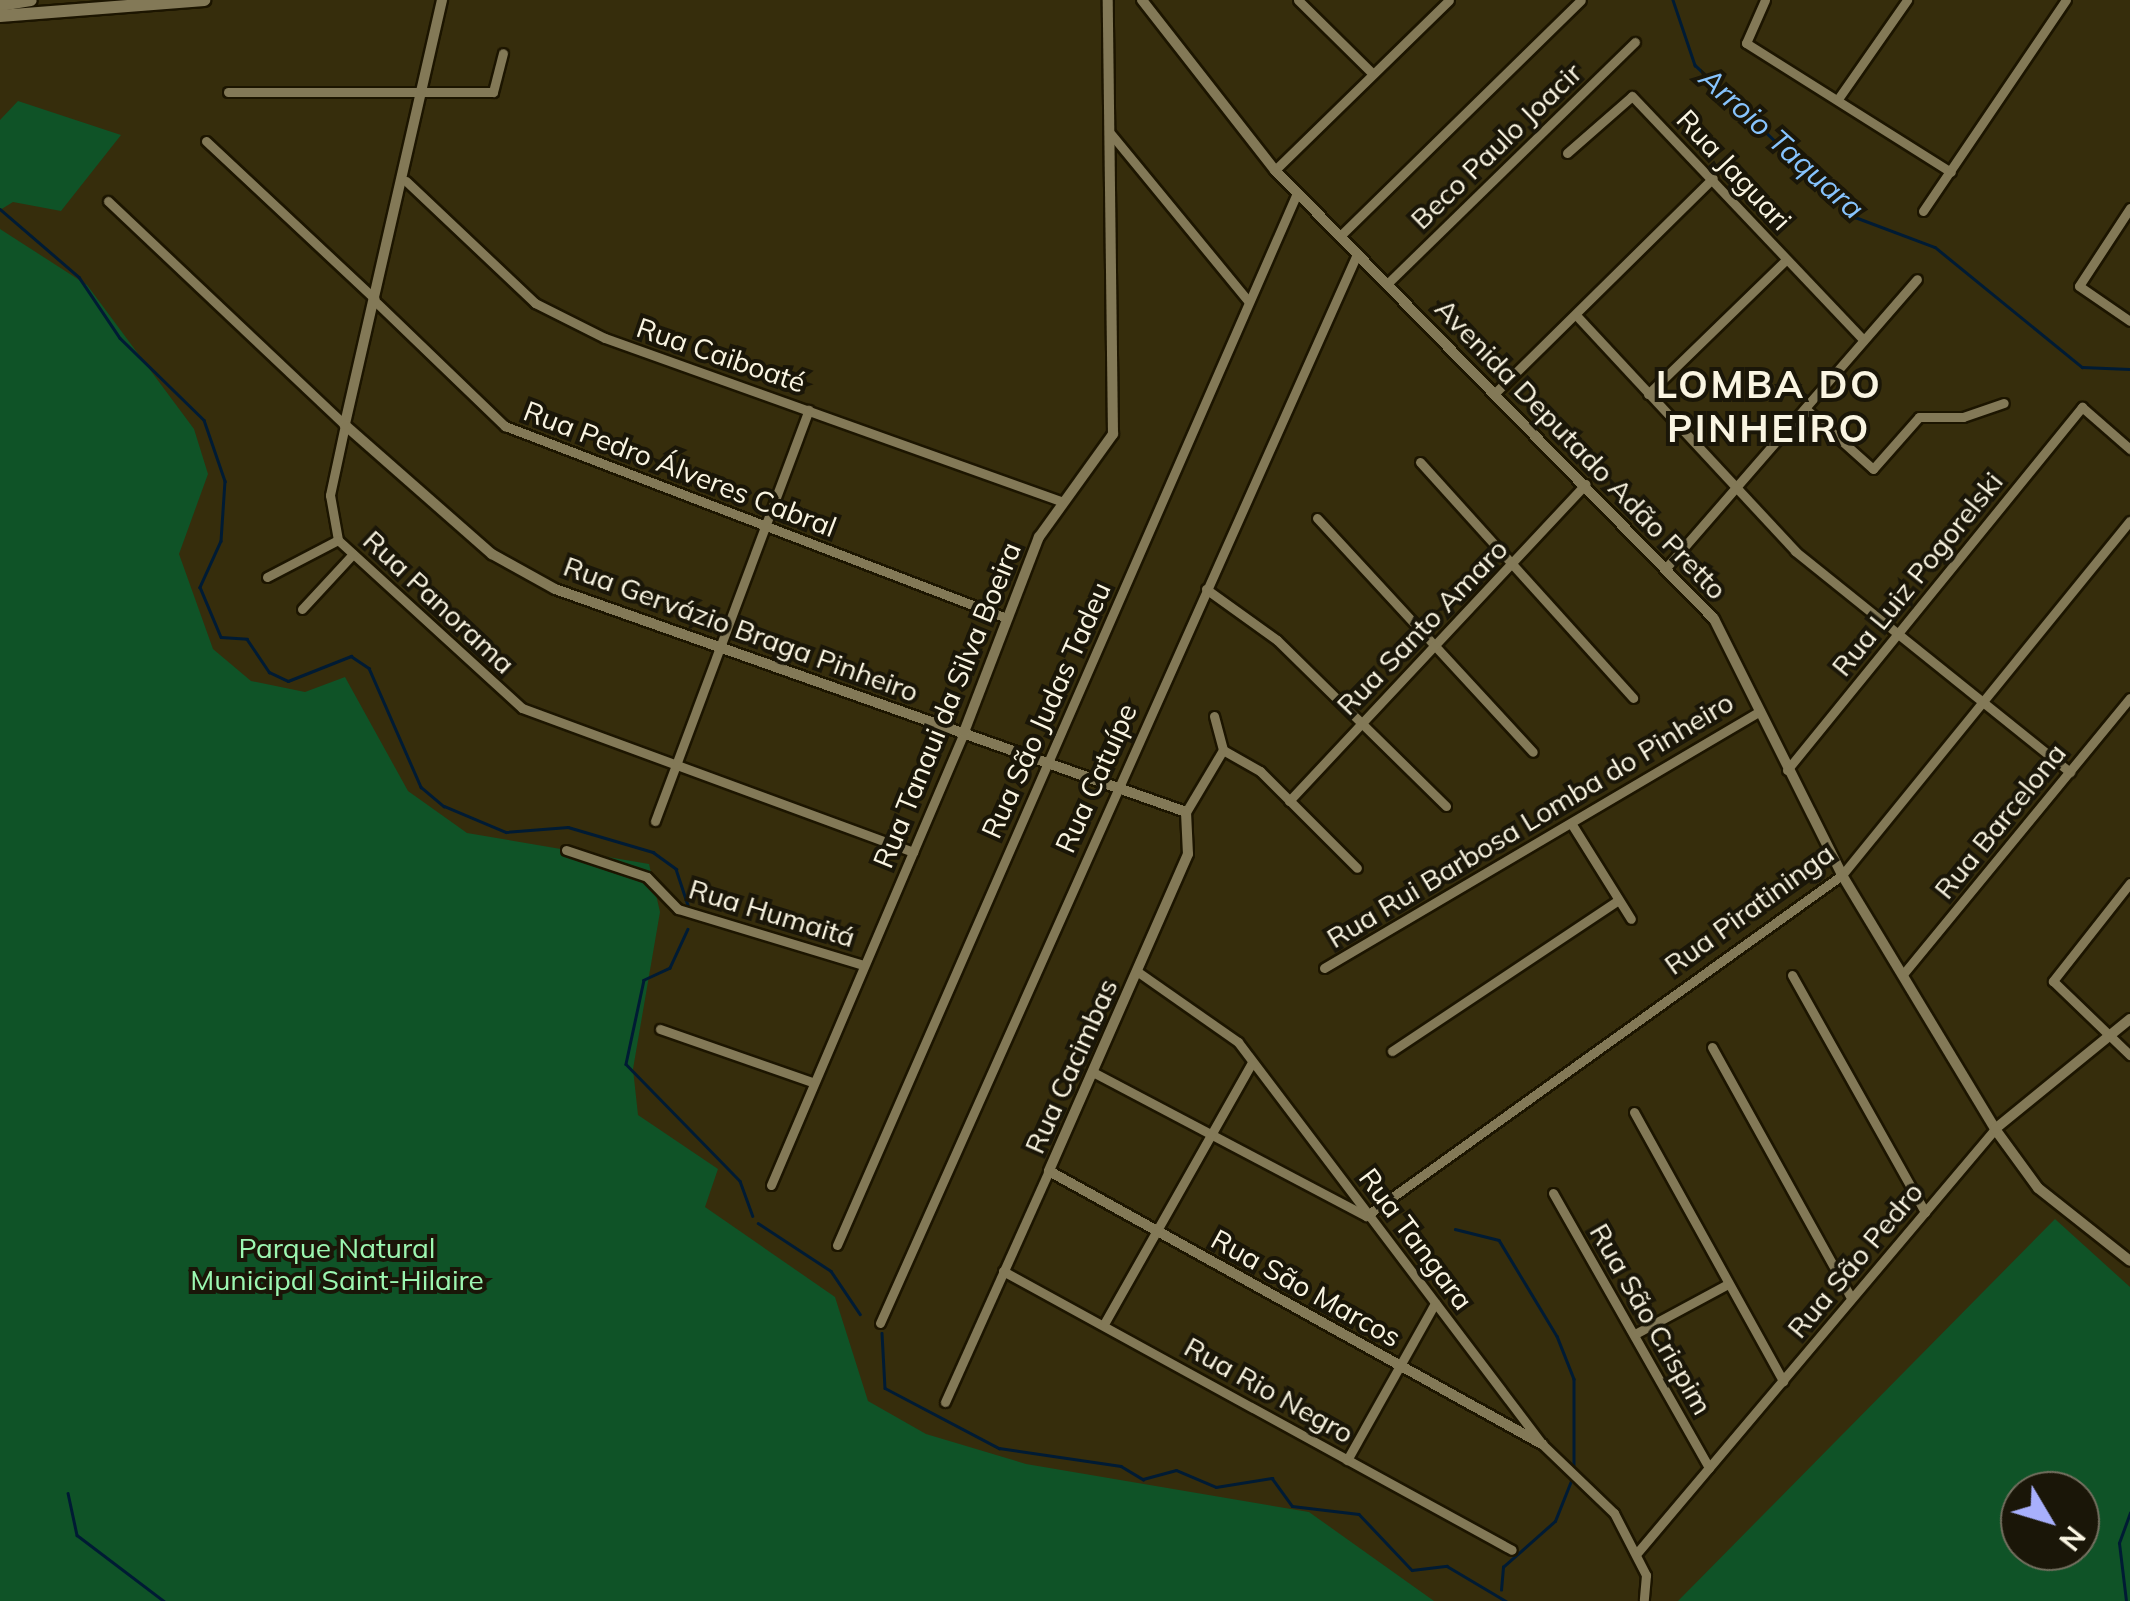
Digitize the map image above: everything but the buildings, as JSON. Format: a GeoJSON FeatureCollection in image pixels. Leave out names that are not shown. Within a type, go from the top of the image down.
{"type":"FeatureCollection","features":[{"type":"Feature","properties":{"kind":"main road"},"geometry":{"type":"LineString","coordinates":[[0,5],[28,0]]}},
{"type":"Feature","properties":{"kind":"main road"},"geometry":{"type":"LineString","coordinates":[[0,16],[204,0]]}},
{"type":"Feature","properties":{"kind":"street","name":"Rua Panorama"},"geometry":{"type":"LineString","coordinates":[[442,0],[406,181],[330,495],[338,540],[522,708],[913,852]]}},
{"type":"Feature","properties":{"kind":"street","name":"Rua Tanaui da Silva Boeira"},"geometry":{"type":"LineString","coordinates":[[771,1185],[964,732],[1004,618],[1062,502],[1116,416],[1108,0]]}},
{"type":"Feature","properties":{"kind":"street","name":"Avenida Deputado Adão Pretto"},"geometry":{"type":"LineString","coordinates":[[1142,0],[1296,193],[1497,391],[1714,620],[1842,875],[1995,1129],[2038,1188],[2130,1261]]}},
{"type":"Feature","properties":{"kind":"street"},"geometry":{"type":"LineString","coordinates":[[1298,0],[1373,74]]}},
{"type":"Feature","properties":{"kind":"street"},"geometry":{"type":"LineString","coordinates":[[1275,170],[1449,0]]}},
{"type":"Feature","properties":{"kind":"street"},"geometry":{"type":"LineString","coordinates":[[1340,236],[1581,0]]}},
{"type":"Feature","properties":{"kind":"street"},"geometry":{"type":"LineString","coordinates":[[1764,0],[1743,38],[1951,172]]}},
{"type":"Feature","properties":{"kind":"street"},"geometry":{"type":"LineString","coordinates":[[1838,99],[1907,0]]}},
{"type":"Feature","properties":{"kind":"street"},"geometry":{"type":"LineString","coordinates":[[1923,211],[2066,0]]}},
{"type":"Feature","properties":{"kind":"street","name":"Beco Paulo Joacir"},"geometry":{"type":"LineString","coordinates":[[1388,282],[1635,42]]}},
{"type":"Feature","properties":{"kind":"street"},"geometry":{"type":"LineString","coordinates":[[228,92],[424,97],[493,92],[503,54]]}},
{"type":"Feature","properties":{"kind":"street","name":"Rua Jaguari"},"geometry":{"type":"LineString","coordinates":[[1567,153],[1632,96],[1863,339]]}},
{"type":"Feature","properties":{"kind":"street"},"geometry":{"type":"LineString","coordinates":[[1111,134],[1248,301]]}},
{"type":"Feature","properties":{"kind":"street","name":"Rua Pedro Álveres Cabral"},"geometry":{"type":"LineString","coordinates":[[206,141],[505,426],[1004,618]]}},
{"type":"Feature","properties":{"kind":"street"},"geometry":{"type":"LineString","coordinates":[[1497,391],[1713,178]]}},
{"type":"Feature","properties":{"kind":"street","name":"Rua Caiboaté"},"geometry":{"type":"LineString","coordinates":[[406,181],[535,303],[605,338],[1062,502]]}},
{"type":"Feature","properties":{"kind":"street","name":"Rua São Judas Tadeu"},"geometry":{"type":"LineString","coordinates":[[838,1245],[1296,193]]}},
{"type":"Feature","properties":{"kind":"street","name":"Rua Gervázio Braga Pinheiro"},"geometry":{"type":"LineString","coordinates":[[108,202],[346,425],[492,554],[555,589],[1186,812]]}},
{"type":"Feature","properties":{"kind":"street"},"geometry":{"type":"LineString","coordinates":[[2130,208],[2079,286],[2130,321]]}},
{"type":"Feature","properties":{"kind":"street","name":"Rua Catuípe"},"geometry":{"type":"LineString","coordinates":[[880,1322],[1357,254]]}},
{"type":"Feature","properties":{"kind":"street"},"geometry":{"type":"LineString","coordinates":[[1648,394],[1786,260]]}},
{"type":"Feature","properties":{"kind":"street"},"geometry":{"type":"LineString","coordinates":[[1665,569],[1917,279]]}},
{"type":"Feature","properties":{"kind":"street"},"geometry":{"type":"LineString","coordinates":[[1576,315],[1734,488],[1896,634],[2070,772]]}},
{"type":"Feature","properties":{"kind":"street"},"geometry":{"type":"LineString","coordinates":[[1806,409],[1873,469],[1919,418],[1963,417],[2004,402]]}},
{"type":"Feature","properties":{"kind":"street","name":"Rua Luiz Pogorelski"},"geometry":{"type":"LineString","coordinates":[[1787,770],[2082,406],[2130,449]]}},
{"type":"Feature","properties":{"kind":"street"},"geometry":{"type":"LineString","coordinates":[[654,820],[810,410]]}},
{"type":"Feature","properties":{"kind":"street"},"geometry":{"type":"LineString","coordinates":[[1420,462],[1633,698]]}},
{"type":"Feature","properties":{"kind":"street","name":"Rua Santo Amaro"},"geometry":{"type":"LineString","coordinates":[[1288,800],[1512,567],[1586,484]]}},
{"type":"Feature","properties":{"kind":"street"},"geometry":{"type":"LineString","coordinates":[[1317,518],[1532,752]]}},
{"type":"Feature","properties":{"kind":"street","name":"Rua Piratininga"},"geometry":{"type":"LineString","coordinates":[[1366,1216],[1842,875],[2130,522]]}},
{"type":"Feature","properties":{"kind":"street"},"geometry":{"type":"LineString","coordinates":[[267,577],[338,540]]}},
{"type":"Feature","properties":{"kind":"street"},"geometry":{"type":"LineString","coordinates":[[302,609],[353,554]]}},
{"type":"Feature","properties":{"kind":"street"},"geometry":{"type":"LineString","coordinates":[[1206,589],[1277,640],[1446,806]]}},
{"type":"Feature","properties":{"kind":"street","name":"Rua Barcelona"},"geometry":{"type":"LineString","coordinates":[[1904,973],[2130,698]]}},
{"type":"Feature","properties":{"kind":"street","name":"Rua Rui Barbosa Lomba do Pinheiro"},"geometry":{"type":"LineString","coordinates":[[1324,968],[1760,711]]}},
{"type":"Feature","properties":{"kind":"street"},"geometry":{"type":"LineString","coordinates":[[1214,716],[1223,750],[1288,800],[1357,868]]}},
{"type":"Feature","properties":{"kind":"street","name":"Rua Cacimbas"},"geometry":{"type":"LineString","coordinates":[[945,1402],[1188,854],[1186,812],[1223,750]]}},
{"type":"Feature","properties":{"kind":"street"},"geometry":{"type":"LineString","coordinates":[[1571,823],[1631,920]]}},
{"type":"Feature","properties":{"kind":"street","name":"Rua Humaitá"},"geometry":{"type":"LineString","coordinates":[[566,850],[648,877],[678,909],[864,965]]}},
{"type":"Feature","properties":{"kind":"street"},"geometry":{"type":"LineString","coordinates":[[2130,883],[2053,981],[2130,1055]]}},
{"type":"Feature","properties":{"kind":"street"},"geometry":{"type":"LineString","coordinates":[[1392,1051],[1617,901]]}},
{"type":"Feature","properties":{"kind":"street","name":"Rua Tangara"},"geometry":{"type":"LineString","coordinates":[[1138,972],[1212,1018],[1252,1062],[1542,1444],[1576,1468],[1637,1554]]}},
{"type":"Feature","properties":{"kind":"street"},"geometry":{"type":"LineString","coordinates":[[1792,976],[1926,1212]]}},
{"type":"Feature","properties":{"kind":"street","name":"Rua São Pedro"},"geometry":{"type":"LineString","coordinates":[[1637,1554],[1995,1129],[2130,1020]]}},
{"type":"Feature","properties":{"kind":"street"},"geometry":{"type":"LineString","coordinates":[[660,1029],[812,1082]]}},
{"type":"Feature","properties":{"kind":"street"},"geometry":{"type":"LineString","coordinates":[[1712,1048],[1851,1298]]}},
{"type":"Feature","properties":{"kind":"street"},"geometry":{"type":"LineString","coordinates":[[1104,1324],[1252,1062]]}},
{"type":"Feature","properties":{"kind":"street"},"geometry":{"type":"LineString","coordinates":[[1094,1072],[1366,1216]]}},
{"type":"Feature","properties":{"kind":"street"},"geometry":{"type":"LineString","coordinates":[[1634,1112],[1783,1381]]}},
{"type":"Feature","properties":{"kind":"street","name":"Rua São Marcos"},"geometry":{"type":"LineString","coordinates":[[1049,1171],[1542,1444]]}},
{"type":"Feature","properties":{"kind":"street","name":"Rua São Crispim"},"geometry":{"type":"LineString","coordinates":[[1554,1193],[1709,1468]]}},
{"type":"Feature","properties":{"kind":"street","name":"Rua Rio Negro"},"geometry":{"type":"LineString","coordinates":[[1003,1271],[1512,1550]]}},
{"type":"Feature","properties":{"kind":"street"},"geometry":{"type":"LineString","coordinates":[[1635,1334],[1728,1284]]}},
{"type":"Feature","properties":{"kind":"street"},"geometry":{"type":"LineString","coordinates":[[1347,1460],[1435,1303]]}},
{"type":"Feature","properties":{"kind":"street"},"geometry":{"type":"LineString","coordinates":[[1637,1554],[1644,1600]]}},
{"type":"Feature","properties":{"kind":"green space"},"geometry":{"type":"Polygon","coordinates":[[[18,101],[121,135],[61,211],[13,202],[0,210],[0,120],[18,101]]]}},
{"type":"Feature","properties":{"kind":"green space","name":"Parque Natural Municipal Saint-Hilaire"},"geometry":{"type":"Polygon","coordinates":[[[0,229],[87,285],[194,429],[208,474],[179,554],[213,649],[251,681],[305,692],[345,677],[408,791],[467,833],[649,864],[660,912],[633,1069],[638,1115],[718,1169],[705,1207],[835,1297],[868,1401],[926,1434],[1026,1464],[1309,1512],[1434,1601],[0,1601],[0,229]]]}},
{"type":"Feature","properties":{"kind":"green space"},"geometry":{"type":"Polygon","coordinates":[[[2055,1219],[2130,1287],[2130,1601],[1678,1601],[2055,1219]]]}},
{"type":"Feature","properties":{"kind":"waterway","name":"Arroio Taquara"},"geometry":{"type":"LineString","coordinates":[[1673,0],[1695,65],[1855,217],[1935,247],[2082,367],[2130,369]]}},
{"type":"Feature","properties":{"kind":"waterway"},"geometry":{"type":"LineString","coordinates":[[0,209],[79,277],[120,338],[204,420],[225,481],[221,541],[200,587],[221,637],[247,639],[269,672],[288,681],[351,656],[369,668],[421,787],[444,806],[506,832],[568,827],[653,852],[676,869],[689,908]]}},
{"type":"Feature","properties":{"kind":"waterway"},"geometry":{"type":"LineString","coordinates":[[688,929],[670,968],[644,980],[626,1064],[740,1181],[753,1216]]}},
{"type":"Feature","properties":{"kind":"waterway"},"geometry":{"type":"LineString","coordinates":[[758,1223],[831,1271],[860,1314]]}},
{"type":"Feature","properties":{"kind":"waterway"},"geometry":{"type":"LineString","coordinates":[[1455,1229],[1499,1240],[1557,1336],[1574,1379],[1574,1468]]}},
{"type":"Feature","properties":{"kind":"waterway"},"geometry":{"type":"LineString","coordinates":[[882,1333],[885,1388],[999,1448],[1121,1466],[1143,1479],[1176,1470],[1216,1487],[1272,1478],[1292,1506],[1359,1514],[1412,1570],[1447,1566],[1506,1601]]}},
{"type":"Feature","properties":{"kind":"waterway"},"geometry":{"type":"LineString","coordinates":[[1501,1590],[1503,1567],[1555,1521],[1573,1476]]}},
{"type":"Feature","properties":{"kind":"waterway"},"geometry":{"type":"LineString","coordinates":[[68,1493],[77,1535],[164,1601]]}},
{"type":"Feature","properties":{"kind":"waterway"},"geometry":{"type":"LineString","coordinates":[[2126,1601],[2119,1543],[2130,1513]]}},
{"type":"Feature","properties":{"kind":"district","name":"LOMBA DO PINHEIRO"},"geometry":{"type":"Point","coordinates":[1769,407]}}]}
